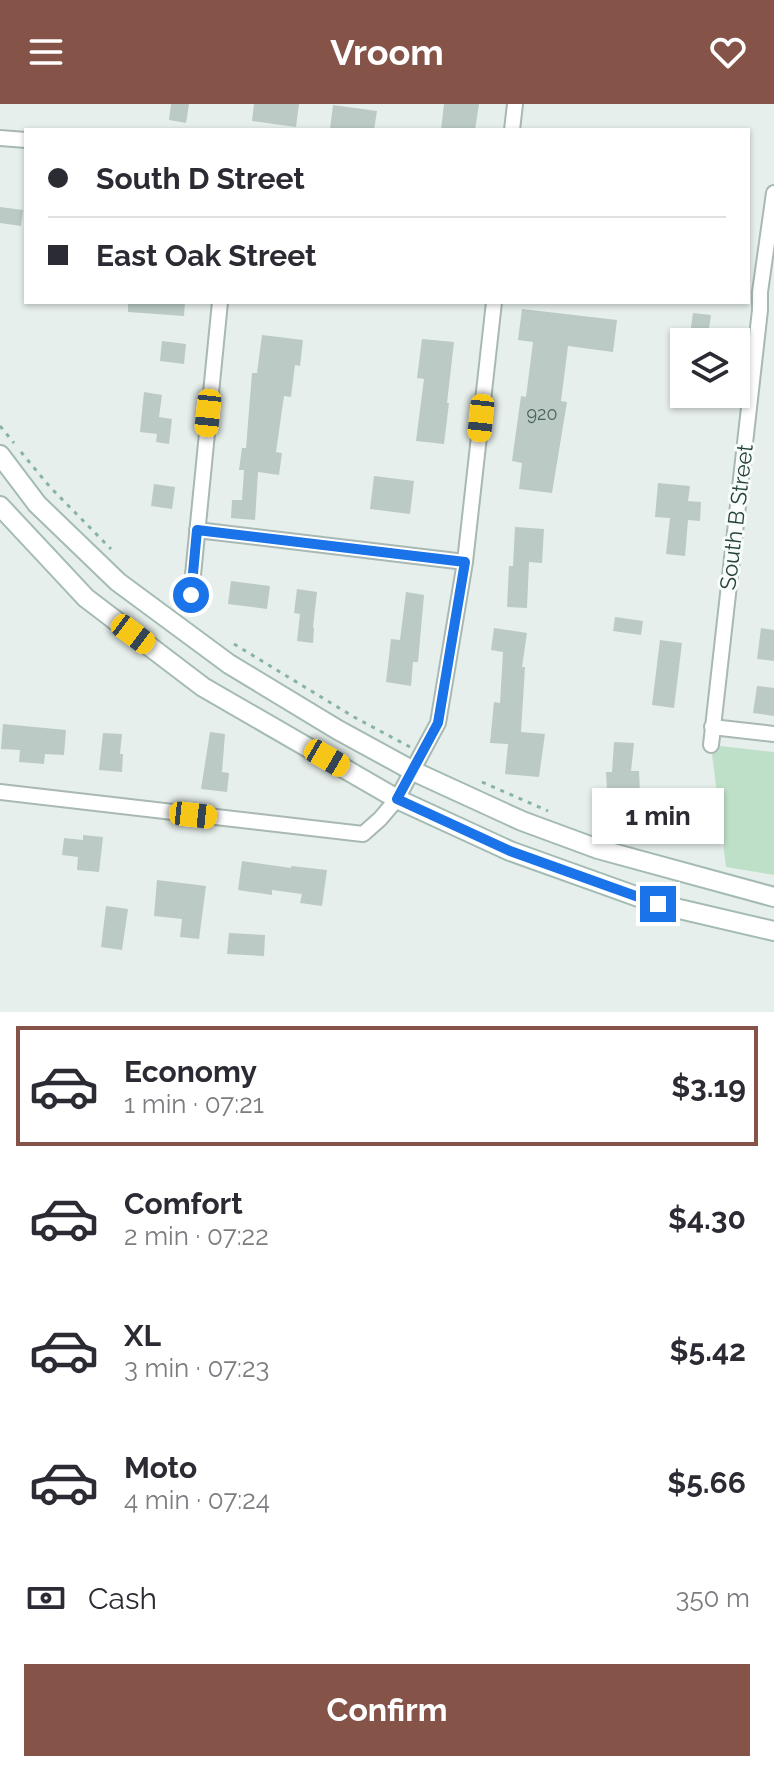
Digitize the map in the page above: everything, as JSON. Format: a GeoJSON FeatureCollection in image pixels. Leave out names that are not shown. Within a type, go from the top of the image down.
{"type":"FeatureCollection","features":[{"type":"Feature","properties":{"kind":"street"},"geometry":{"type":"LineString","coordinates":[[512,128],[515,104]]}},
{"type":"Feature","properties":{"kind":"street"},"geometry":{"type":"LineString","coordinates":[[0,138],[24,140]]}},
{"type":"Feature","properties":{"kind":"street","name":"South B Street"},"geometry":{"type":"LineString","coordinates":[[711,745],[767,310],[754,292],[774,193]]}},
{"type":"Feature","properties":{"kind":"street"},"geometry":{"type":"LineString","coordinates":[[191,595],[220,304]]}},
{"type":"Feature","properties":{"kind":"street"},"geometry":{"type":"LineString","coordinates":[[0,792],[363,834],[380,819],[397,799],[438,723],[465,562],[494,304]]}},
{"type":"Feature","properties":{"kind":"street"},"geometry":{"type":"LineString","coordinates":[[0,455],[37,504],[118,582],[229,664],[338,730],[413,771],[522,821],[598,849],[774,897]]}},
{"type":"Feature","properties":{"kind":"street"},"geometry":{"type":"LineString","coordinates":[[0,506],[86,598],[203,687],[397,799],[510,851],[658,904],[774,931]]}},
{"type":"Feature","properties":{"kind":"street"},"geometry":{"type":"LineString","coordinates":[[197,530],[465,562]]}},
{"type":"Feature","properties":{"kind":"street"},"geometry":{"type":"LineString","coordinates":[[712,727],[774,734]]}},
{"type":"Feature","properties":{"kind":"path"},"geometry":{"type":"LineString","coordinates":[[478,780],[558,815]]}},
{"type":"Feature","properties":{"kind":"path"},"geometry":{"type":"LineString","coordinates":[[585,825],[642,841]]}},
{"type":"Feature","properties":{"kind":"green space"},"geometry":{"type":"Polygon","coordinates":[[[711,745],[774,752],[774,875],[726,867],[711,745]]]}},
{"type":"Feature","properties":{"kind":"building"},"geometry":{"type":"Polygon","coordinates":[[[171,104],[189,104],[186,123],[169,120],[171,104]]]}},
{"type":"Feature","properties":{"kind":"building"},"geometry":{"type":"Polygon","coordinates":[[[254,104],[299,104],[296,127],[252,121],[254,104]]]}},
{"type":"Feature","properties":{"kind":"building"},"geometry":{"type":"Polygon","coordinates":[[[444,104],[479,104],[475,128],[441,128],[444,104]]]}},
{"type":"Feature","properties":{"kind":"building"},"geometry":{"type":"Polygon","coordinates":[[[333,105],[377,111],[374,128],[330,128],[333,105]]]}},
{"type":"Feature","properties":{"kind":"building"},"geometry":{"type":"Polygon","coordinates":[[[0,207],[23,210],[21,226],[0,223],[0,207]]]}},
{"type":"Feature","properties":{"kind":"building"},"geometry":{"type":"Polygon","coordinates":[[[128,304],[185,304],[184,316],[128,312],[128,304]]]}},
{"type":"Feature","properties":{"kind":"building"},"geometry":{"type":"Polygon","coordinates":[[[522,309],[617,320],[613,352],[568,346],[561,401],[567,402],[552,493],[519,489],[522,463],[512,461],[521,396],[526,397],[533,342],[518,340],[522,309]]]}},
{"type":"Feature","properties":{"kind":"building"},"geometry":{"type":"Polygon","coordinates":[[[693,313],[711,315],[709,328],[691,328],[693,313]]]}},
{"type":"Feature","properties":{"kind":"building"},"geometry":{"type":"Polygon","coordinates":[[[262,335],[303,340],[300,366],[295,365],[291,397],[284,396],[276,452],[282,453],[279,475],[258,472],[255,520],[231,518],[232,500],[242,500],[244,470],[239,470],[242,448],[246,448],[252,373],[257,373],[262,335]]]}},
{"type":"Feature","properties":{"kind":"building"},"geometry":{"type":"Polygon","coordinates":[[[422,339],[454,342],[444,444],[416,441],[424,379],[417,378],[422,339]]]}},
{"type":"Feature","properties":{"kind":"building"},"geometry":{"type":"Polygon","coordinates":[[[162,341],[186,344],[184,364],[160,361],[162,341]]]}},
{"type":"Feature","properties":{"kind":"building"},"geometry":{"type":"Polygon","coordinates":[[[144,392],[162,395],[159,417],[172,419],[169,444],[156,442],[157,434],[140,432],[144,392]]]}},
{"type":"Feature","properties":{"kind":"building"},"geometry":{"type":"Polygon","coordinates":[[[374,476],[414,481],[410,514],[370,509],[374,476]]]}},
{"type":"Feature","properties":{"kind":"building"},"geometry":{"type":"Polygon","coordinates":[[[658,483],[690,486],[688,501],[701,502],[700,521],[688,520],[685,556],[666,554],[670,518],[655,517],[658,483]]]}},
{"type":"Feature","properties":{"kind":"building"},"geometry":{"type":"Polygon","coordinates":[[[154,484],[175,487],[172,509],[151,506],[154,484]]]}},
{"type":"Feature","properties":{"kind":"building"},"geometry":{"type":"Polygon","coordinates":[[[515,527],[544,529],[542,563],[529,562],[527,608],[507,607],[515,527]]]}},
{"type":"Feature","properties":{"kind":"building"},"geometry":{"type":"Polygon","coordinates":[[[231,581],[270,586],[267,609],[228,604],[231,581]]]}},
{"type":"Feature","properties":{"kind":"building"},"geometry":{"type":"Polygon","coordinates":[[[297,589],[317,592],[313,643],[297,641],[300,614],[294,613],[297,589]]]}},
{"type":"Feature","properties":{"kind":"building"},"geometry":{"type":"Polygon","coordinates":[[[406,592],[424,595],[418,662],[413,662],[411,686],[386,682],[391,639],[400,640],[406,592]]]}},
{"type":"Feature","properties":{"kind":"building"},"geometry":{"type":"Polygon","coordinates":[[[615,617],[643,621],[641,635],[613,631],[615,617]]]}},
{"type":"Feature","properties":{"kind":"building"},"geometry":{"type":"Polygon","coordinates":[[[494,628],[527,633],[522,667],[525,667],[521,732],[545,734],[539,777],[505,774],[508,744],[490,743],[494,702],[500,703],[503,652],[491,650],[494,628]]]}},
{"type":"Feature","properties":{"kind":"building"},"geometry":{"type":"Polygon","coordinates":[[[761,628],[774,630],[774,661],[757,659],[761,628]]]}},
{"type":"Feature","properties":{"kind":"building"},"geometry":{"type":"Polygon","coordinates":[[[660,640],[682,643],[674,708],[652,705],[660,640]]]}},
{"type":"Feature","properties":{"kind":"building"},"geometry":{"type":"Polygon","coordinates":[[[757,686],[774,688],[774,716],[753,713],[757,686]]]}},
{"type":"Feature","properties":{"kind":"building"},"geometry":{"type":"Polygon","coordinates":[[[3,724],[66,730],[64,755],[45,754],[44,764],[19,762],[20,750],[1,749],[3,724]]]}},
{"type":"Feature","properties":{"kind":"building"},"geometry":{"type":"Polygon","coordinates":[[[210,732],[225,734],[222,772],[229,773],[227,792],[201,789],[210,732]]]}},
{"type":"Feature","properties":{"kind":"building"},"geometry":{"type":"Polygon","coordinates":[[[103,733],[122,734],[122,772],[99,770],[103,733]]]}},
{"type":"Feature","properties":{"kind":"building"},"geometry":{"type":"Polygon","coordinates":[[[614,742],[634,743],[631,771],[639,771],[640,794],[630,794],[631,806],[608,807],[606,772],[612,772],[614,742]]]}},
{"type":"Feature","properties":{"kind":"building"},"geometry":{"type":"Polygon","coordinates":[[[83,835],[103,837],[99,872],[77,870],[78,857],[62,855],[64,838],[83,840],[83,835]]]}},
{"type":"Feature","properties":{"kind":"building"},"geometry":{"type":"Polygon","coordinates":[[[242,861],[327,870],[322,906],[300,903],[302,894],[272,890],[272,895],[238,890],[242,861]]]}},
{"type":"Feature","properties":{"kind":"building"},"geometry":{"type":"Polygon","coordinates":[[[157,880],[206,886],[199,939],[180,937],[182,919],[154,916],[157,880]]]}},
{"type":"Feature","properties":{"kind":"building"},"geometry":{"type":"Polygon","coordinates":[[[106,906],[128,909],[122,950],[101,947],[106,906]]]}},
{"type":"Feature","properties":{"kind":"building"},"geometry":{"type":"Polygon","coordinates":[[[229,933],[265,935],[264,956],[227,954],[229,933]]]}},
{"type":"Feature","properties":{"kind":"route"},"geometry":{"type":"LineString","coordinates":[[191,595],[197,530],[465,562],[438,723],[397,799],[510,851],[658,904]]}}]}
